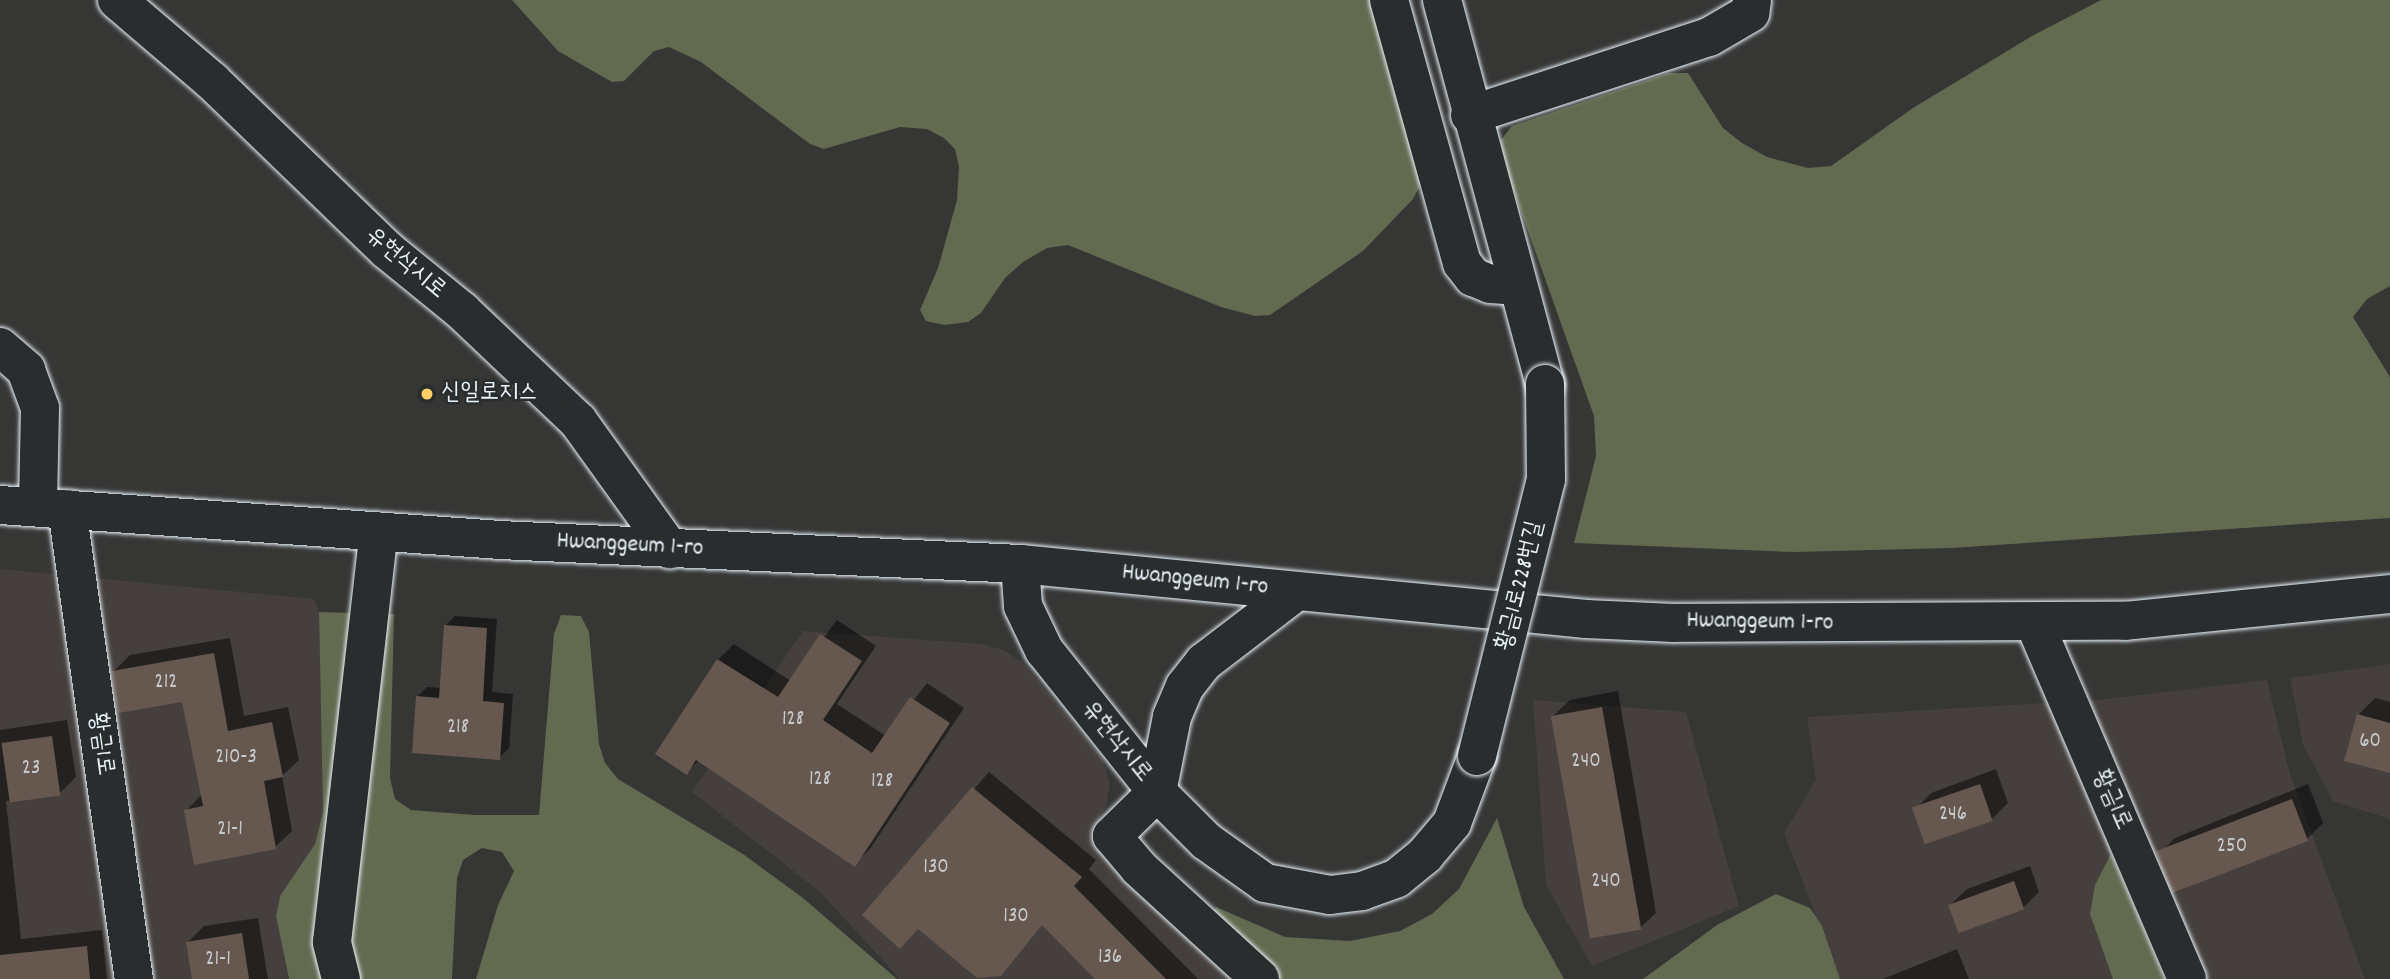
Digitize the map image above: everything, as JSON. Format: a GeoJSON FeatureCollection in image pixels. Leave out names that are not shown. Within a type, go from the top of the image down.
{"type":"FeatureCollection","features":[{"type":"Feature","properties":{"kind":"street","name":"유현삭시로"},"geometry":{"type":"LineString","coordinates":[[117,0],[212,81],[377,242],[462,311],[578,421],[670,548]]}},
{"type":"Feature","properties":{"kind":"street"},"geometry":{"type":"LineString","coordinates":[[1389,0],[1462,263],[1482,281],[1517,286]]}},
{"type":"Feature","properties":{"kind":"street","name":"황금1로228번길"},"geometry":{"type":"LineString","coordinates":[[1157,792],[1237,867],[1275,886],[1330,895],[1362,891],[1397,878],[1425,855],[1452,823],[1477,756],[1546,480],[1545,384],[1470,115],[1442,0]]}},
{"type":"Feature","properties":{"kind":"street"},"geometry":{"type":"LineString","coordinates":[[1470,115],[1709,37],[1749,13],[1752,0]]}},
{"type":"Feature","properties":{"kind":"street","name":"황금1로"},"geometry":{"type":"LineString","coordinates":[[0,347],[26,370],[40,408],[52,508],[134,979]]}},
{"type":"Feature","properties":{"kind":"street","name":"Hwanggeum 1-ro"},"geometry":{"type":"LineString","coordinates":[[0,505],[379,532],[1020,564],[1586,619],[1755,625],[2137,620],[2390,594]]}},
{"type":"Feature","properties":{"kind":"street"},"geometry":{"type":"LineString","coordinates":[[341,979],[332,942],[379,532]]}},
{"type":"Feature","properties":{"kind":"street","name":"유현삭시로"},"geometry":{"type":"LineString","coordinates":[[1020,564],[1023,606],[1044,650],[1157,792],[1111,836],[1139,868],[1260,979]]}},
{"type":"Feature","properties":{"kind":"street"},"geometry":{"type":"LineString","coordinates":[[1157,792],[1172,717],[1185,686],[1229,640],[1297,591]]}},
{"type":"Feature","properties":{"kind":"street","name":"황금1로"},"geometry":{"type":"LineString","coordinates":[[2034,622],[2187,979]]}},
{"type":"Feature","properties":{"kind":"shaded area"},"geometry":{"type":"Polygon","coordinates":[[[0,569],[314,599],[319,612],[323,812],[315,844],[280,896],[276,916],[289,979],[0,979],[0,569]]]}},
{"type":"Feature","properties":{"kind":"shaded area"},"geometry":{"type":"Polygon","coordinates":[[[803,631],[981,644],[1004,650],[1022,662],[1102,758],[1110,783],[1106,806],[1090,837],[1235,979],[900,979],[819,891],[692,792],[803,631]]]}},
{"type":"Feature","properties":{"kind":"shaded area"},"geometry":{"type":"Polygon","coordinates":[[[2390,664],[2390,819],[2333,801],[2303,745],[2290,678],[2390,664]]]}},
{"type":"Feature","properties":{"kind":"shaded area"},"geometry":{"type":"Polygon","coordinates":[[[2267,680],[2289,771],[2365,979],[2164,979],[2111,855],[2113,979],[1840,979],[1784,833],[1816,780],[1807,717],[2098,700],[2267,680]]]}},
{"type":"Feature","properties":{"kind":"shaded area"},"geometry":{"type":"Polygon","coordinates":[[[1533,700],[1686,712],[1739,906],[1592,966],[1546,885],[1533,700]]]}},
{"type":"Feature","properties":{"kind":"green space"},"geometry":{"type":"Polygon","coordinates":[[[512,0],[1370,0],[1379,11],[1423,180],[1413,199],[1363,251],[1270,315],[1255,316],[1221,307],[1068,245],[1047,248],[1023,262],[1005,278],[981,313],[968,322],[944,325],[926,321],[920,310],[938,268],[957,200],[959,167],[955,149],[944,138],[927,129],[900,127],[824,149],[810,144],[701,62],[669,47],[654,51],[624,81],[612,82],[558,51],[512,0]]]}},
{"type":"Feature","properties":{"kind":"green space"},"geometry":{"type":"Polygon","coordinates":[[[2101,0],[2390,0],[2390,286],[2367,299],[2353,317],[2390,377],[2390,518],[1952,548],[1793,552],[1574,543],[1596,456],[1594,416],[1502,158],[1501,140],[1512,126],[1669,73],[1688,73],[1723,128],[1742,143],[1767,157],[1808,168],[1831,166],[1913,108],[2032,36],[2101,0]]]}},
{"type":"Feature","properties":{"kind":"green space"},"geometry":{"type":"Polygon","coordinates":[[[319,612],[394,614],[390,778],[395,799],[411,810],[475,815],[539,815],[554,634],[561,615],[581,616],[589,632],[599,744],[605,763],[618,779],[743,854],[803,898],[897,979],[476,979],[498,905],[514,871],[502,852],[482,848],[463,860],[457,878],[452,979],[289,979],[276,916],[280,896],[315,844],[323,812],[319,612]]]}},
{"type":"Feature","properties":{"kind":"green space"},"geometry":{"type":"Polygon","coordinates":[[[1497,818],[1524,907],[1564,979],[1280,979],[1210,917],[1216,907],[1285,937],[1350,941],[1400,931],[1432,914],[1459,889],[1497,818]]]}},
{"type":"Feature","properties":{"kind":"green space"},"geometry":{"type":"Polygon","coordinates":[[[2111,854],[2164,979],[2113,979],[2090,914],[2095,885],[2111,854]]]}},
{"type":"Feature","properties":{"kind":"green space"},"geometry":{"type":"Polygon","coordinates":[[[1776,894],[1810,908],[1822,926],[1840,979],[1643,979],[1717,925],[1776,894]]]}},
{"type":"Feature","properties":{"kind":"building"},"geometry":{"type":"Polygon","coordinates":[[[444,625],[487,628],[483,701],[504,703],[500,760],[412,753],[416,696],[439,698],[444,625]]]}},
{"type":"Feature","properties":{"kind":"building"},"geometry":{"type":"Polygon","coordinates":[[[820,634],[862,661],[823,720],[872,753],[910,697],[950,723],[855,867],[696,760],[687,775],[655,754],[717,659],[778,697],[820,634]]]}},
{"type":"Feature","properties":{"kind":"building"},"geometry":{"type":"Polygon","coordinates":[[[214,653],[228,731],[272,722],[283,777],[264,781],[276,849],[194,865],[184,810],[203,806],[182,702],[118,713],[112,671],[214,653]]]}},
{"type":"Feature","properties":{"kind":"building"},"geometry":{"type":"Polygon","coordinates":[[[1602,707],[1641,930],[1590,939],[1551,716],[1602,707]]]}},
{"type":"Feature","properties":{"kind":"building"},"geometry":{"type":"Polygon","coordinates":[[[2357,714],[2390,723],[2390,773],[2344,761],[2357,714]]]}},
{"type":"Feature","properties":{"kind":"building"},"geometry":{"type":"Polygon","coordinates":[[[52,736],[60,795],[10,803],[1,743],[52,736]]]}},
{"type":"Feature","properties":{"kind":"building"},"geometry":{"type":"Polygon","coordinates":[[[1980,784],[1993,821],[1925,844],[1912,807],[1980,784]]]}},
{"type":"Feature","properties":{"kind":"building"},"geometry":{"type":"Polygon","coordinates":[[[972,787],[1082,877],[1074,886],[1166,979],[1095,979],[1042,925],[1001,976],[977,978],[918,929],[900,949],[862,915],[972,787]]]}},
{"type":"Feature","properties":{"kind":"building"},"geometry":{"type":"Polygon","coordinates":[[[2292,799],[2308,841],[2172,893],[2156,851],[2292,799]]]}},
{"type":"Feature","properties":{"kind":"building"},"geometry":{"type":"Polygon","coordinates":[[[2014,881],[2024,909],[1958,933],[1948,905],[2014,881]]]}},
{"type":"Feature","properties":{"kind":"building"},"geometry":{"type":"Polygon","coordinates":[[[242,933],[249,979],[192,979],[186,942],[242,933]]]}},
{"type":"Feature","properties":{"kind":"building"},"geometry":{"type":"Polygon","coordinates":[[[87,946],[90,979],[0,979],[0,955],[87,946]]]}},
{"type":"Feature","properties":{"kind":"place","name":"신일로지스"},"geometry":{"type":"Point","coordinates":[427,394]}}]}
